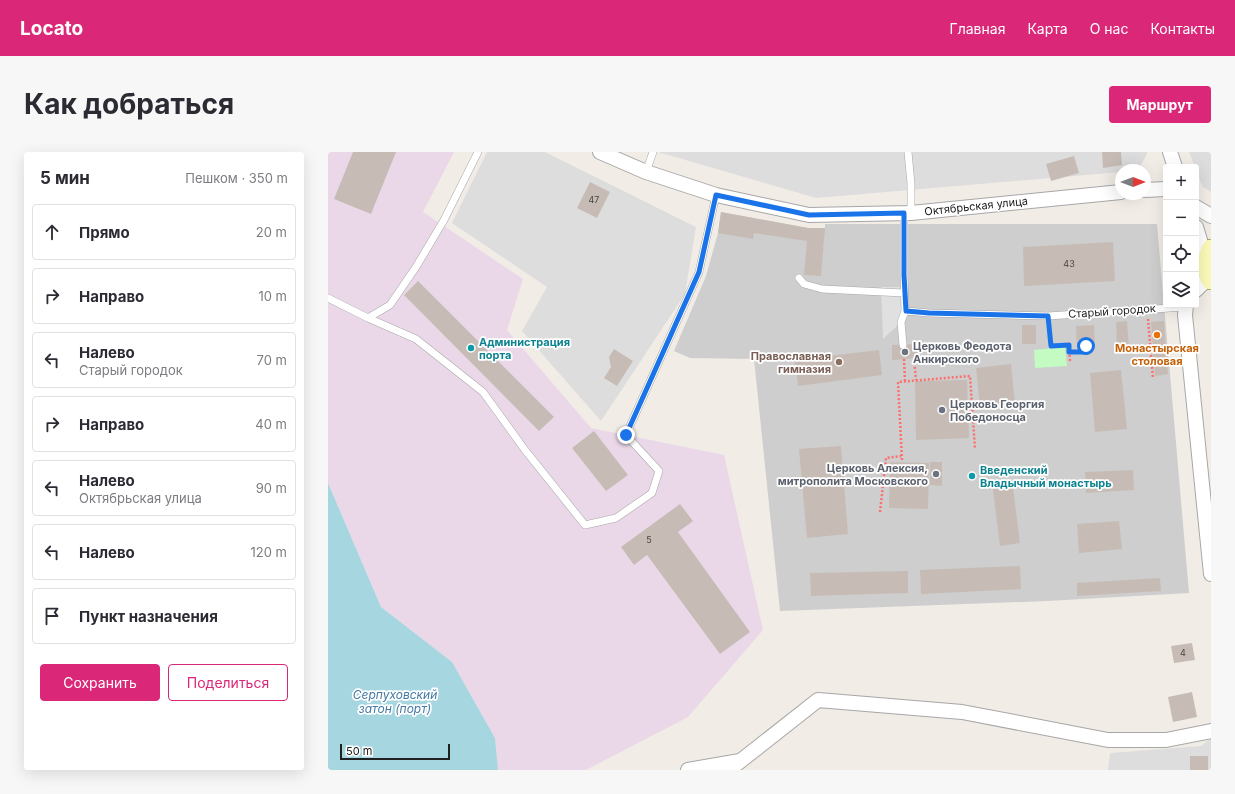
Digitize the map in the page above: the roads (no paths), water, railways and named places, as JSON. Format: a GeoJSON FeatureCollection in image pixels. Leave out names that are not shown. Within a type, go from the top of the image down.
{"type":"FeatureCollection","features":[{"type":"Feature","properties":{"kind":"street","name":"Октябрьская улица"},"geometry":{"type":"LineString","coordinates":[[600,152],[646,172],[716,195],[809,215],[907,213],[1115,193]]}},
{"type":"Feature","properties":{"kind":"street"},"geometry":{"type":"LineString","coordinates":[[1170,152],[1174,164]]}},
{"type":"Feature","properties":{"kind":"street"},"geometry":{"type":"LineString","coordinates":[[1151,190],[1163,189]]}},
{"type":"Feature","properties":{"kind":"street"},"geometry":{"type":"LineString","coordinates":[[1199,209],[1211,216]]}},
{"type":"Feature","properties":{"kind":"street"},"geometry":{"type":"LineString","coordinates":[[1199,236],[1209,267],[1199,285]]}},
{"type":"Feature","properties":{"kind":"street"},"geometry":{"type":"LineString","coordinates":[[1185,308],[1211,574]]}},
{"type":"Feature","properties":{"kind":"street"},"geometry":{"type":"LineString","coordinates":[[729,770],[818,700],[962,712],[1108,740],[1166,740],[1211,731]]}},
{"type":"Feature","properties":{"kind":"street"},"geometry":{"type":"LineString","coordinates":[[688,770],[740,761]]}},
{"type":"Feature","properties":{"kind":"lane"},"geometry":{"type":"LineString","coordinates":[[368,318],[390,305],[416,268],[444,220],[478,152]]}},
{"type":"Feature","properties":{"kind":"lane"},"geometry":{"type":"LineString","coordinates":[[646,172],[653,152]]}},
{"type":"Feature","properties":{"kind":"lane"},"geometry":{"type":"LineString","coordinates":[[903,344],[901,322],[906,311],[904,293],[907,213],[911,184],[908,152]]}},
{"type":"Feature","properties":{"kind":"lane"},"geometry":{"type":"LineString","coordinates":[[328,298],[368,318],[416,339],[483,392],[585,525],[616,518],[652,493],[659,471],[626,435],[699,272],[716,195]]}},
{"type":"Feature","properties":{"kind":"lane"},"geometry":{"type":"LineString","coordinates":[[799,278],[804,284],[822,289],[904,293]]}},
{"type":"Feature","properties":{"kind":"lane","name":"Старый городок"},"geometry":{"type":"LineString","coordinates":[[906,311],[1048,316],[1163,308]]}},
{"type":"Feature","properties":{"kind":"water","name":"Серпуховский затон (порт)"},"geometry":{"type":"Polygon","coordinates":[[[328,483],[381,607],[452,662],[495,738],[498,770],[328,770],[328,483]]]}},
{"type":"Feature","properties":{"kind":"place","name":"Монастырская столовая"},"geometry":{"type":"Point","coordinates":[1157,335]}},
{"type":"Feature","properties":{"kind":"place","name":"Администрация порта"},"geometry":{"type":"Point","coordinates":[471,348]}},
{"type":"Feature","properties":{"kind":"place","name":"Церковь Феодота Анкирского"},"geometry":{"type":"Point","coordinates":[905,352]}},
{"type":"Feature","properties":{"kind":"place","name":"Православная гимназия"},"geometry":{"type":"Point","coordinates":[839,362]}},
{"type":"Feature","properties":{"kind":"place","name":"Церковь Георгия Победоносца"},"geometry":{"type":"Point","coordinates":[942,410]}},
{"type":"Feature","properties":{"kind":"place","name":"Церковь Алексия, митрополита Московского"},"geometry":{"type":"Point","coordinates":[936,474]}},
{"type":"Feature","properties":{"kind":"place","name":"Введенский Владычный монастырь"},"geometry":{"type":"Point","coordinates":[972,476]}}]}
